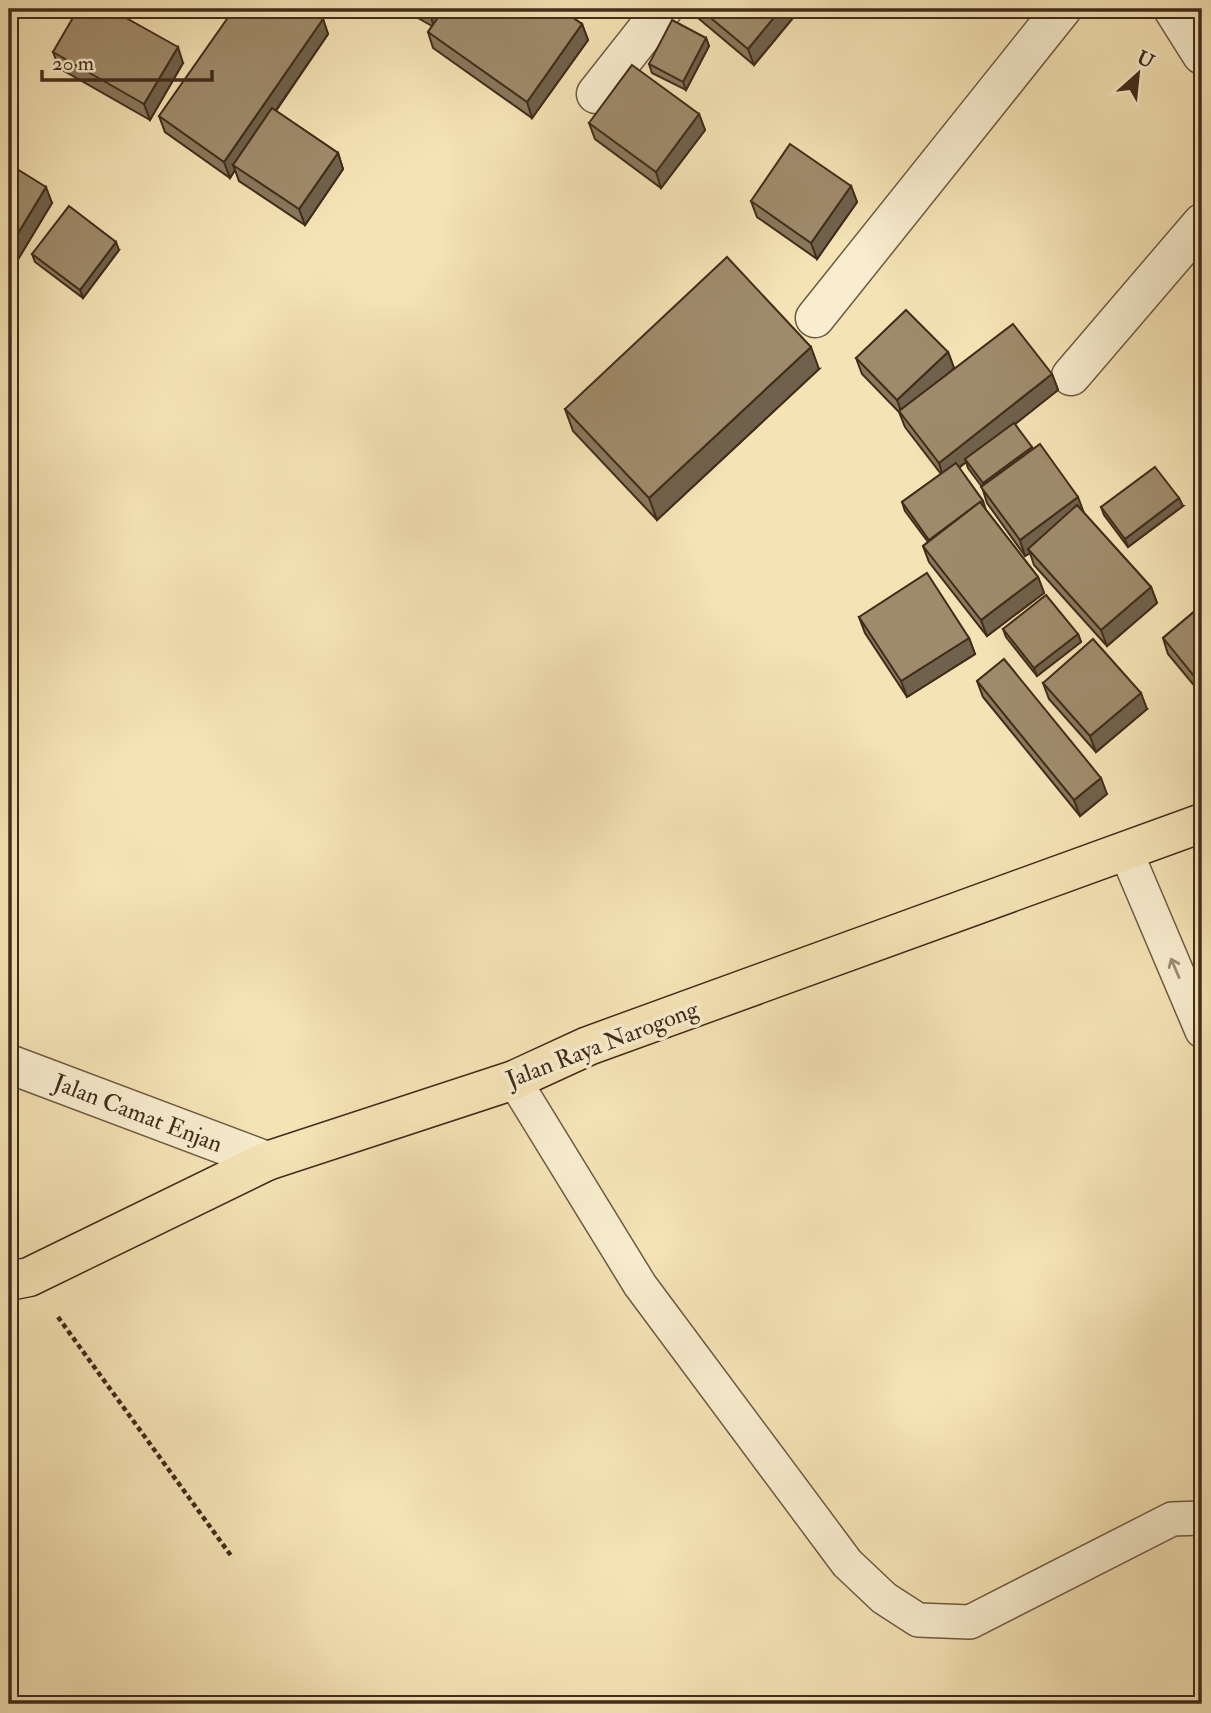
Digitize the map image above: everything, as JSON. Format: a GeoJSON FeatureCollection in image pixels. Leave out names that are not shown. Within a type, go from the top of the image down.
{"type":"FeatureCollection","features":[{"type":"Feature","properties":{"kind":"main road","name":"Jalan Raya Narogong"},"geometry":{"type":"LineString","coordinates":[[19,1279],[267,1161],[514,1080],[588,1046],[1202,823]]}},
{"type":"Feature","properties":{"kind":"street"},"geometry":{"type":"LineString","coordinates":[[596,94],[663,9]]}},
{"type":"Feature","properties":{"kind":"street"},"geometry":{"type":"LineString","coordinates":[[815,318],[1062,9]]}},
{"type":"Feature","properties":{"kind":"street"},"geometry":{"type":"LineString","coordinates":[[1172,9],[1202,55]]}},
{"type":"Feature","properties":{"kind":"street"},"geometry":{"type":"LineString","coordinates":[[1071,376],[1202,223]]}},
{"type":"Feature","properties":{"kind":"street","name":"Jalan Camat Enjan"},"geometry":{"type":"LineString","coordinates":[[9,1064],[267,1161]]}},
{"type":"Feature","properties":{"kind":"lane"},"geometry":{"type":"LineString","coordinates":[[1126,852],[1202,1031]]}},
{"type":"Feature","properties":{"kind":"lane"},"geometry":{"type":"LineString","coordinates":[[514,1080],[640,1285],[846,1563],[884,1598],[918,1620],[970,1622],[1172,1519],[1202,1518]]}},
{"type":"Feature","properties":{"kind":"path"},"geometry":{"type":"LineString","coordinates":[[19,1279],[232,1557]]}},
{"type":"Feature","properties":{"kind":"building"},"geometry":{"type":"Polygon","coordinates":[[[78,9],[110,9],[178,47],[144,104],[53,52],[78,9]]]}},
{"type":"Feature","properties":{"kind":"building"},"geometry":{"type":"Polygon","coordinates":[[[234,9],[309,9],[323,19],[224,162],[159,116],[234,9]]]}},
{"type":"Feature","properties":{"kind":"building"},"geometry":{"type":"Polygon","coordinates":[[[444,9],[560,9],[582,24],[527,102],[428,32],[444,9]]]}},
{"type":"Feature","properties":{"kind":"building"},"geometry":{"type":"Polygon","coordinates":[[[700,9],[781,9],[748,49],[700,9]]]}},
{"type":"Feature","properties":{"kind":"building"},"geometry":{"type":"Polygon","coordinates":[[[672,20],[706,38],[683,82],[649,64],[672,20]]]}},
{"type":"Feature","properties":{"kind":"building"},"geometry":{"type":"Polygon","coordinates":[[[632,65],[699,114],[656,172],[589,123],[632,65]]]}},
{"type":"Feature","properties":{"kind":"building"},"geometry":{"type":"Polygon","coordinates":[[[272,108],[338,153],[299,209],[233,165],[272,108]]]}},
{"type":"Feature","properties":{"kind":"building"},"geometry":{"type":"Polygon","coordinates":[[[790,144],[851,186],[811,243],[751,201],[790,144]]]}},
{"type":"Feature","properties":{"kind":"building"},"geometry":{"type":"Polygon","coordinates":[[[9,164],[46,187],[11,245],[9,243],[9,164]]]}},
{"type":"Feature","properties":{"kind":"building"},"geometry":{"type":"Polygon","coordinates":[[[69,206],[116,242],[80,290],[32,254],[69,206]]]}},
{"type":"Feature","properties":{"kind":"building"},"geometry":{"type":"Polygon","coordinates":[[[727,257],[811,347],[649,498],[565,409],[727,257]]]}},
{"type":"Feature","properties":{"kind":"building"},"geometry":{"type":"Polygon","coordinates":[[[906,310],[948,352],[897,400],[856,358],[906,310]]]}},
{"type":"Feature","properties":{"kind":"building"},"geometry":{"type":"Polygon","coordinates":[[[1013,324],[1052,374],[939,463],[899,411],[1013,324]]]}},
{"type":"Feature","properties":{"kind":"building"},"geometry":{"type":"Polygon","coordinates":[[[1014,423],[1032,447],[983,483],[965,459],[1014,423]]]}},
{"type":"Feature","properties":{"kind":"building"},"geometry":{"type":"Polygon","coordinates":[[[1040,444],[1078,497],[1020,540],[981,487],[1040,444]]]}},
{"type":"Feature","properties":{"kind":"building"},"geometry":{"type":"Polygon","coordinates":[[[956,463],[983,501],[929,540],[902,502],[956,463]]]}},
{"type":"Feature","properties":{"kind":"building"},"geometry":{"type":"Polygon","coordinates":[[[1155,467],[1179,498],[1125,539],[1101,507],[1155,467]]]}},
{"type":"Feature","properties":{"kind":"building"},"geometry":{"type":"Polygon","coordinates":[[[980,502],[1038,577],[981,620],[923,546],[980,502]]]}},
{"type":"Feature","properties":{"kind":"building"},"geometry":{"type":"Polygon","coordinates":[[[1077,505],[1151,587],[1101,630],[1028,549],[1077,505]]]}},
{"type":"Feature","properties":{"kind":"building"},"geometry":{"type":"Polygon","coordinates":[[[927,573],[969,638],[901,681],[859,617],[927,573]]]}},
{"type":"Feature","properties":{"kind":"building"},"geometry":{"type":"Polygon","coordinates":[[[1046,595],[1078,634],[1034,668],[1003,629],[1046,595]]]}},
{"type":"Feature","properties":{"kind":"building"},"geometry":{"type":"Polygon","coordinates":[[[1202,605],[1202,686],[1163,638],[1202,605]]]}},
{"type":"Feature","properties":{"kind":"building"},"geometry":{"type":"Polygon","coordinates":[[[1093,639],[1141,693],[1090,736],[1043,683],[1093,639]]]}},
{"type":"Feature","properties":{"kind":"building"},"geometry":{"type":"Polygon","coordinates":[[[1004,659],[1101,778],[1074,800],[977,681],[1004,659]]]}}]}
